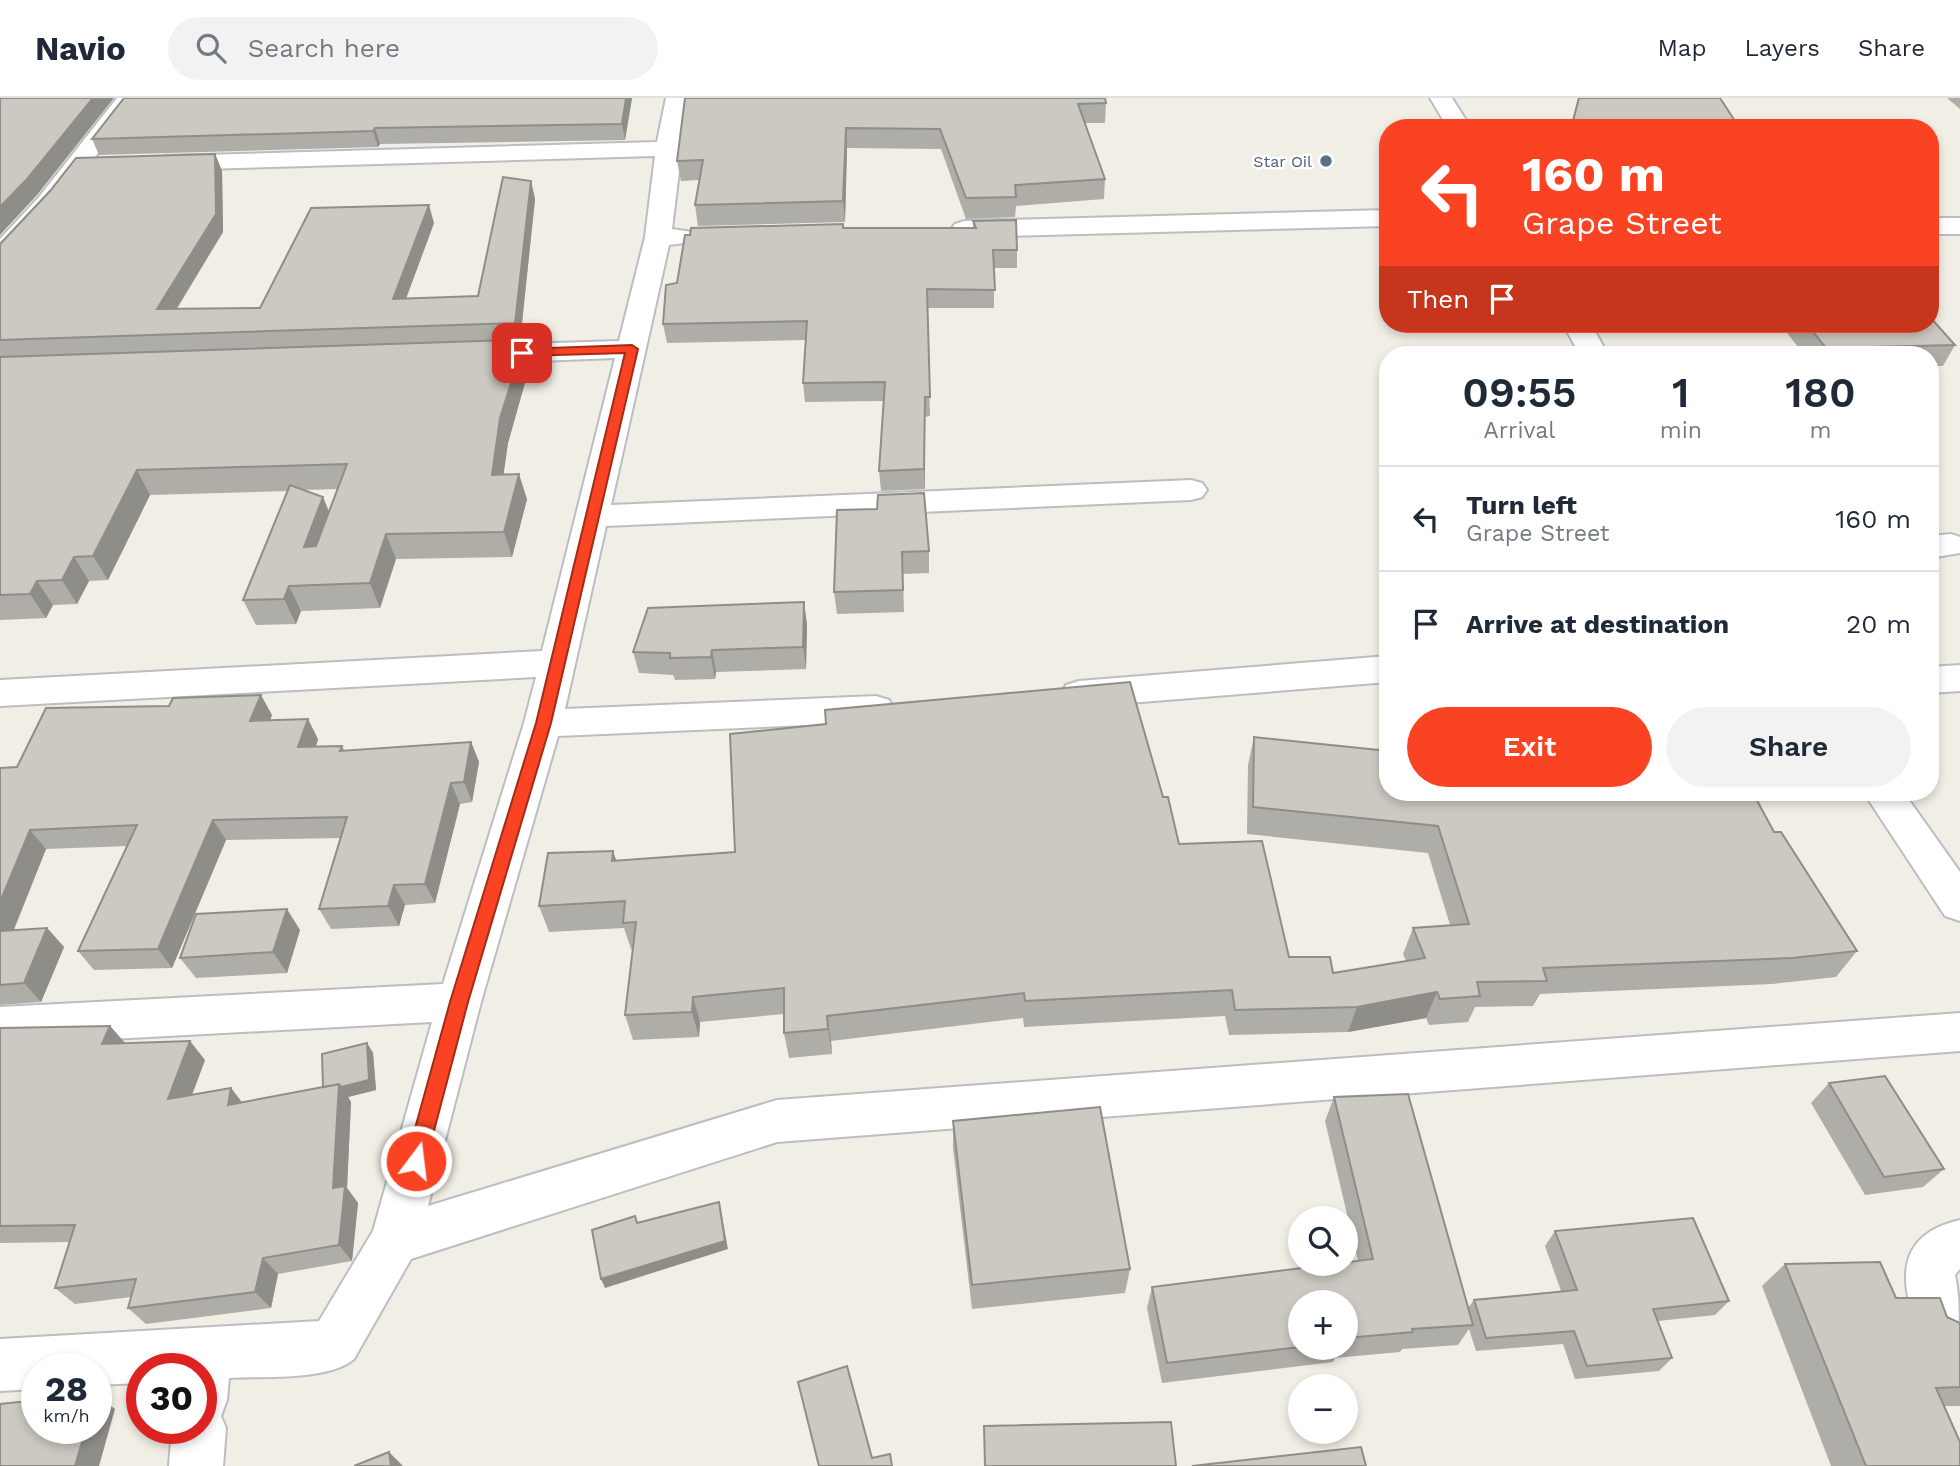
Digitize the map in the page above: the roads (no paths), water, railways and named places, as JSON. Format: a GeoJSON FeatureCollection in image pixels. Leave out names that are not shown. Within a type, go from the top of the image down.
{"type":"FeatureCollection","features":[{"type":"Feature","properties":{"kind":"street"},"geometry":{"type":"LineString","coordinates":[[0,254],[48,202],[129,98]]}},
{"type":"Feature","properties":{"kind":"street"},"geometry":{"type":"LineString","coordinates":[[217,1374],[330,1346],[336,1341],[395,1240],[459,1002],[543,723],[658,237],[677,98]]}},
{"type":"Feature","properties":{"kind":"street"},"geometry":{"type":"LineString","coordinates":[[1441,98],[1454,119]]}},
{"type":"Feature","properties":{"kind":"street"},"geometry":{"type":"LineString","coordinates":[[144,164],[668,149]]}},
{"type":"Feature","properties":{"kind":"street"},"geometry":{"type":"LineString","coordinates":[[75,166],[103,165]]}},
{"type":"Feature","properties":{"kind":"street"},"geometry":{"type":"LineString","coordinates":[[933,230],[1379,218]]}},
{"type":"Feature","properties":{"kind":"street"},"geometry":{"type":"LineString","coordinates":[[1939,226],[1960,226]]}},
{"type":"Feature","properties":{"kind":"street"},"geometry":{"type":"LineString","coordinates":[[658,237],[713,236]]}},
{"type":"Feature","properties":{"kind":"street"},"geometry":{"type":"LineString","coordinates":[[440,355],[632,349]]}},
{"type":"Feature","properties":{"kind":"street"},"geometry":{"type":"LineString","coordinates":[[593,516],[1191,490]]}},
{"type":"Feature","properties":{"kind":"street"},"geometry":{"type":"LineString","coordinates":[[0,693],[557,663]]}},
{"type":"Feature","properties":{"kind":"street"},"geometry":{"type":"LineString","coordinates":[[1047,697],[1379,670]]}},
{"type":"Feature","properties":{"kind":"street"},"geometry":{"type":"LineString","coordinates":[[1939,679],[1960,678]]}},
{"type":"Feature","properties":{"kind":"street"},"geometry":{"type":"LineString","coordinates":[[543,723],[911,708]]}},
{"type":"Feature","properties":{"kind":"street"},"geometry":{"type":"LineString","coordinates":[[1889,801],[1960,904]]}},
{"type":"Feature","properties":{"kind":"street"},"geometry":{"type":"LineString","coordinates":[[0,1026],[459,1002]]}},
{"type":"Feature","properties":{"kind":"street"},"geometry":{"type":"LineString","coordinates":[[395,1240],[777,1121],[1960,1032]]}},
{"type":"Feature","properties":{"kind":"street"},"geometry":{"type":"LineString","coordinates":[[1939,1319],[1930,1269],[1947,1247],[1960,1244]]}},
{"type":"Feature","properties":{"kind":"street"},"geometry":{"type":"LineString","coordinates":[[0,1365],[126,1372]]}},
{"type":"Feature","properties":{"kind":"street"},"geometry":{"type":"LineString","coordinates":[[196,1466],[198,1444]]}},
{"type":"Feature","properties":{"kind":"place","name":"Star Oil"},"geometry":{"type":"Point","coordinates":[1326,161]}}]}
